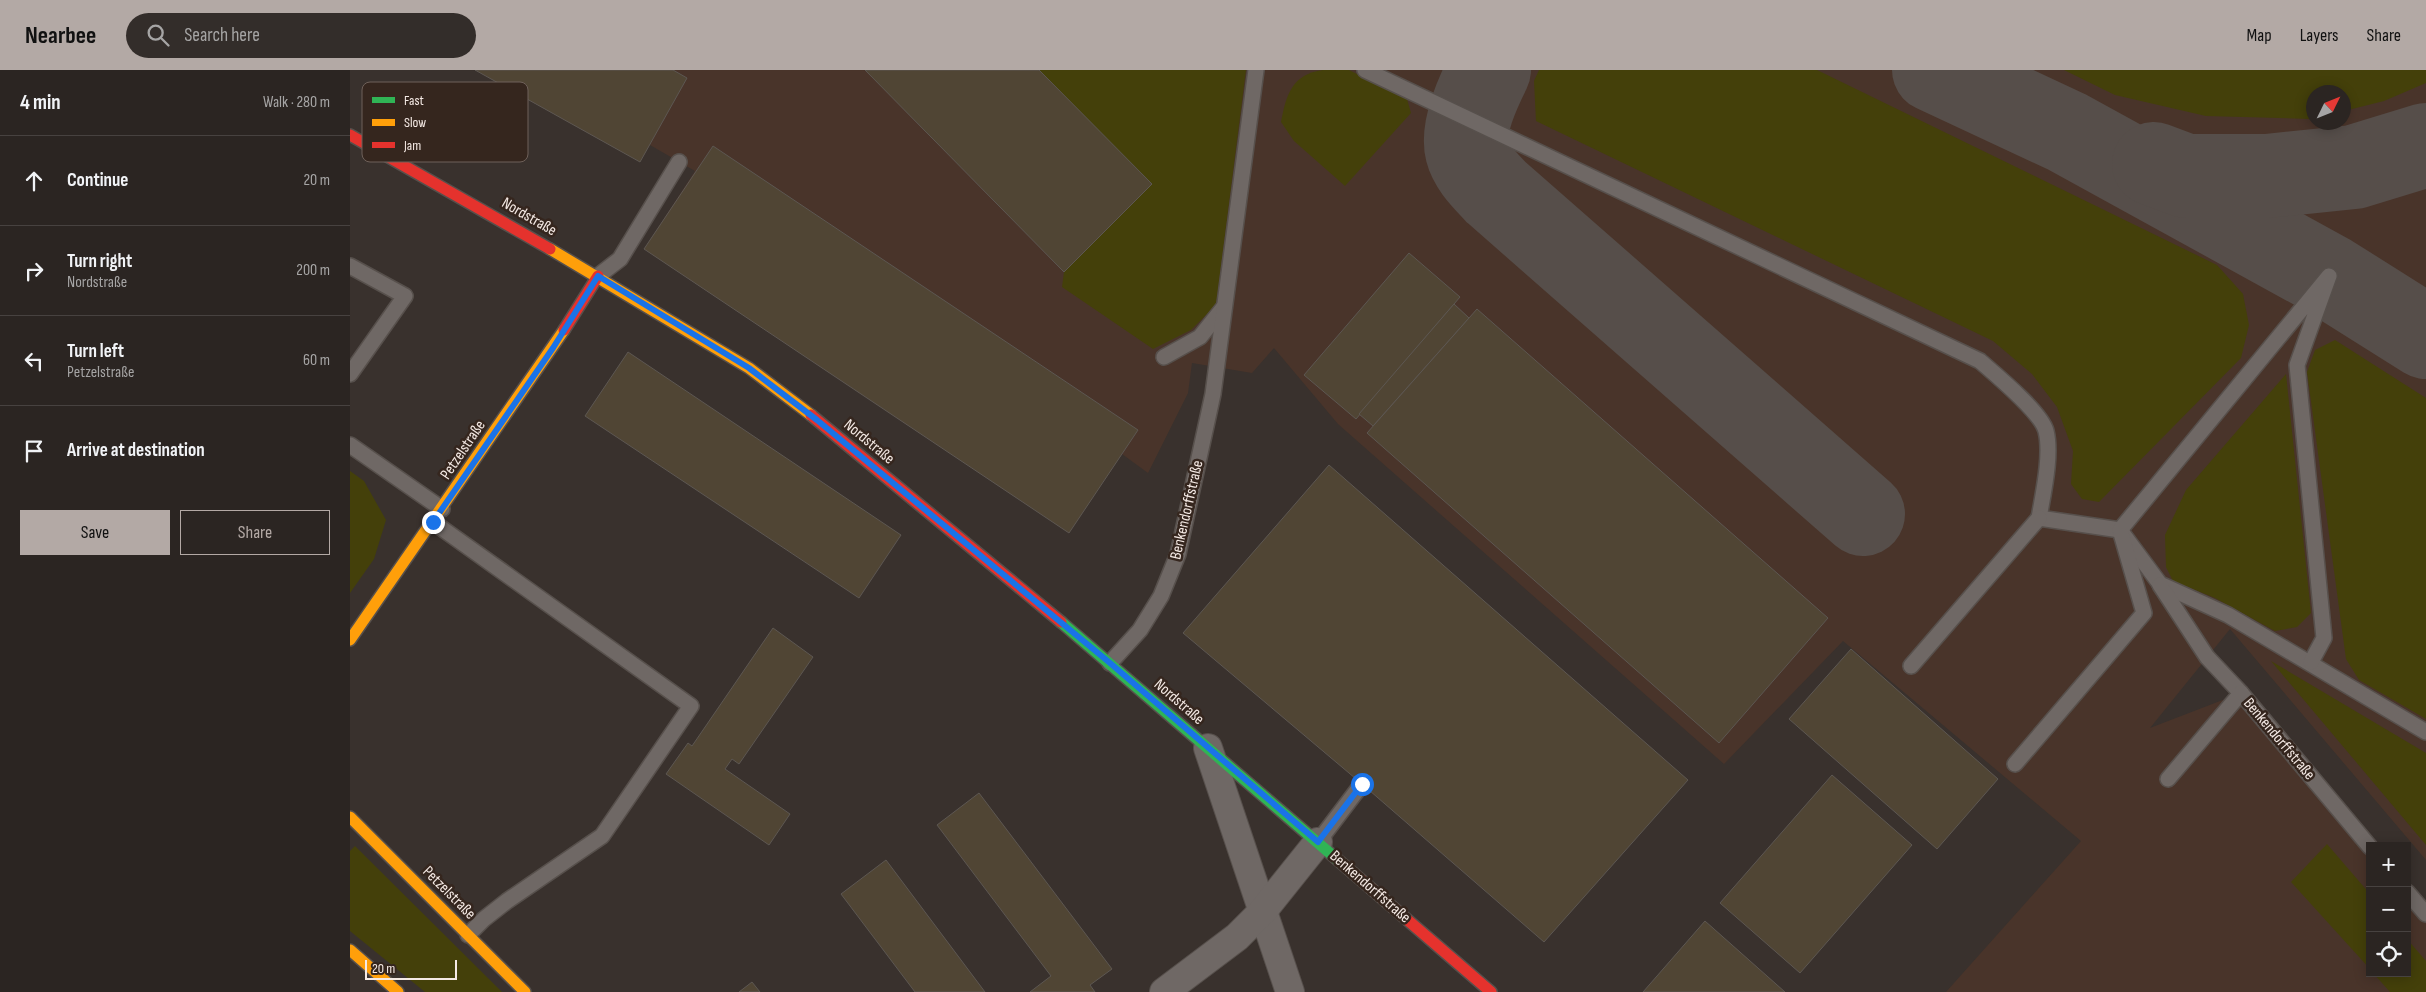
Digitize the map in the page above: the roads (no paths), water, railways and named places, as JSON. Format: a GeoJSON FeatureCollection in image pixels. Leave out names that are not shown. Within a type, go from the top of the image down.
{"type":"FeatureCollection","features":[{"type":"Feature","properties":{"kind":"street","name":"Nordstraße"},"geometry":{"type":"LineString","coordinates":[[350,135],[362,142]]}},
{"type":"Feature","properties":{"kind":"street","name":"Nordstraße"},"geometry":{"type":"LineString","coordinates":[[397,162],[598,276],[757,374],[825,426],[1110,663],[1318,842]]}},
{"type":"Feature","properties":{"kind":"street","name":"Petzelstraße"},"geometry":{"type":"LineString","coordinates":[[350,640],[553,348],[598,276]]}},
{"type":"Feature","properties":{"kind":"street"},"geometry":{"type":"LineString","coordinates":[[1208,748],[1290,992]]}},
{"type":"Feature","properties":{"kind":"street","name":"Petzelstraße"},"geometry":{"type":"LineString","coordinates":[[350,817],[525,992]]}},
{"type":"Feature","properties":{"kind":"street","name":"Benkendorffstraße"},"geometry":{"type":"LineString","coordinates":[[1164,992],[1237,936],[1262,912],[1318,842],[1491,992]]}},
{"type":"Feature","properties":{"kind":"street"},"geometry":{"type":"LineString","coordinates":[[350,950],[387,989]]}},
{"type":"Feature","properties":{"kind":"street"},"geometry":{"type":"LineString","coordinates":[[350,967],[387,989]]}},
{"type":"Feature","properties":{"kind":"lane","name":"Benkendorffstraße"},"geometry":{"type":"LineString","coordinates":[[1110,663],[1140,630],[1161,596],[1178,554],[1213,394],[1256,70]]}},
{"type":"Feature","properties":{"kind":"lane"},"geometry":{"type":"LineString","coordinates":[[1365,70],[1980,362],[2026,402],[2046,430],[2047,467],[2039,518],[1911,666]]}},
{"type":"Feature","properties":{"kind":"lane"},"geometry":{"type":"LineString","coordinates":[[598,276],[620,259],[679,162]]}},
{"type":"Feature","properties":{"kind":"lane"},"geometry":{"type":"LineString","coordinates":[[350,266],[405,296],[350,374]]}},
{"type":"Feature","properties":{"kind":"lane"},"geometry":{"type":"LineString","coordinates":[[2120,530],[2329,276],[2297,365],[2324,638],[2310,662]]}},
{"type":"Feature","properties":{"kind":"lane"},"geometry":{"type":"LineString","coordinates":[[1164,357],[1200,337],[1224,306]]}},
{"type":"Feature","properties":{"kind":"lane"},"geometry":{"type":"LineString","coordinates":[[350,445],[442,509]]}},
{"type":"Feature","properties":{"kind":"lane"},"geometry":{"type":"LineString","coordinates":[[2039,518],[2120,530],[2160,584],[2207,657],[2241,693]]}},
{"type":"Feature","properties":{"kind":"lane"},"geometry":{"type":"LineString","coordinates":[[433,522],[691,706],[602,836],[507,901],[484,919],[468,935]]}},
{"type":"Feature","properties":{"kind":"lane"},"geometry":{"type":"LineString","coordinates":[[2015,764],[2144,613],[2120,530]]}},
{"type":"Feature","properties":{"kind":"lane"},"geometry":{"type":"LineString","coordinates":[[2160,584],[2228,615],[2426,732]]}},
{"type":"Feature","properties":{"kind":"lane","name":"Benkendorffstraße"},"geometry":{"type":"LineString","coordinates":[[2168,779],[2241,693],[2366,842]]}},
{"type":"Feature","properties":{"kind":"lane"},"geometry":{"type":"LineString","coordinates":[[1318,842],[1362,784]]}},
{"type":"Feature","properties":{"kind":"lane"},"geometry":{"type":"LineString","coordinates":[[2411,897],[2426,914]]}}]}
